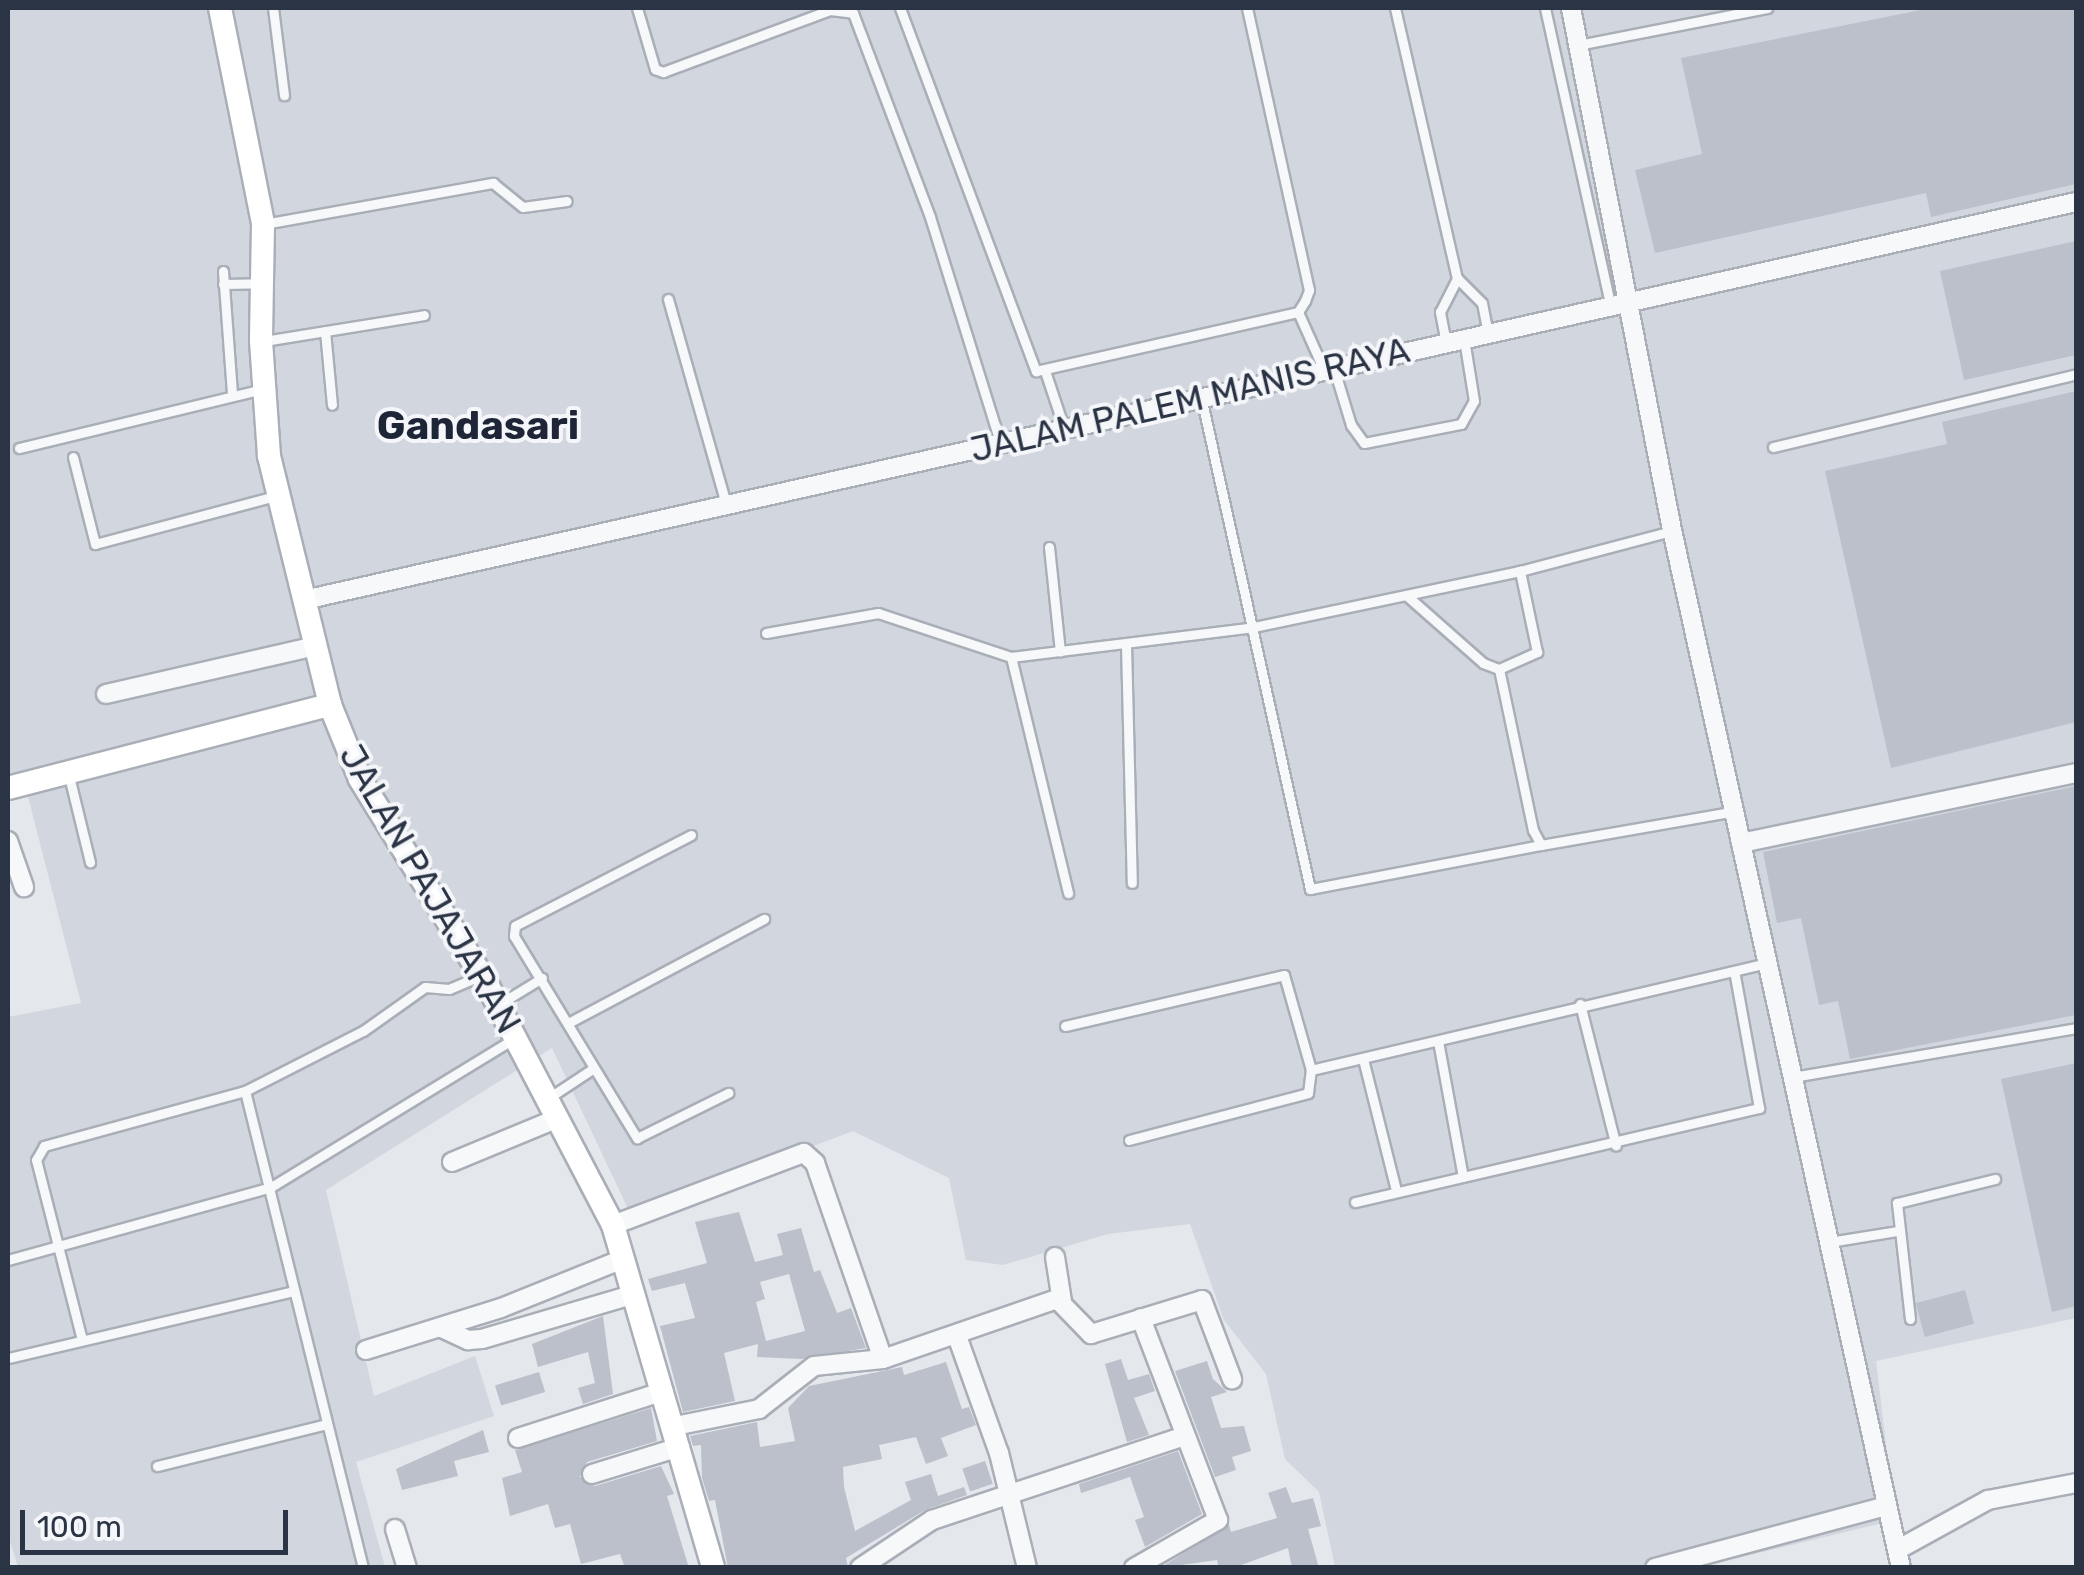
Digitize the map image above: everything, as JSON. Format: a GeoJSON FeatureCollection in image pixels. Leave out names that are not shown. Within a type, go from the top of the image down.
{"type":"FeatureCollection","features":[{"type":"Feature","properties":{"kind":"main road","name":"JALAN PAJAJARAN"},"geometry":{"type":"LineString","coordinates":[[220,8],[263,224],[262,389],[277,496],[330,706],[360,779],[481,975],[613,1224],[678,1437],[712,1568]]}},
{"type":"Feature","properties":{"kind":"main road"},"geometry":{"type":"LineString","coordinates":[[8,788],[68,776],[330,706]]}},
{"type":"Feature","properties":{"kind":"street"},"geometry":{"type":"LineString","coordinates":[[1571,8],[1618,306],[1672,530],[1899,1559],[1988,1500],[2076,1483]]}},
{"type":"Feature","properties":{"kind":"street","name":"JALAM PALEM MANIS RAYA"},"geometry":{"type":"LineString","coordinates":[[304,600],[2076,202]]}},
{"type":"Feature","properties":{"kind":"street"},"geometry":{"type":"LineString","coordinates":[[106,694],[315,646]]}},
{"type":"Feature","properties":{"kind":"street"},"geometry":{"type":"LineString","coordinates":[[1741,843],[2076,773]]}},
{"type":"Feature","properties":{"kind":"street"},"geometry":{"type":"LineString","coordinates":[[8,841],[24,887]]}},
{"type":"Feature","properties":{"kind":"street"},"geometry":{"type":"LineString","coordinates":[[452,1162],[553,1109]]}},
{"type":"Feature","properties":{"kind":"street"},"geometry":{"type":"LineString","coordinates":[[613,1224],[804,1153],[814,1163],[883,1359]]}},
{"type":"Feature","properties":{"kind":"street"},"geometry":{"type":"LineString","coordinates":[[1055,1257],[1062,1301],[1087,1334],[1203,1300],[1232,1379]]}},
{"type":"Feature","properties":{"kind":"street"},"geometry":{"type":"LineString","coordinates":[[366,1350],[442,1328],[623,1259]]}},
{"type":"Feature","properties":{"kind":"street"},"geometry":{"type":"LineString","coordinates":[[442,1328],[468,1340],[482,1339],[636,1294]]}},
{"type":"Feature","properties":{"kind":"street"},"geometry":{"type":"LineString","coordinates":[[592,1474],[758,1408],[814,1366],[883,1359],[1062,1301]]}},
{"type":"Feature","properties":{"kind":"street"},"geometry":{"type":"LineString","coordinates":[[1134,1568],[1218,1520],[1141,1318]]}},
{"type":"Feature","properties":{"kind":"street"},"geometry":{"type":"LineString","coordinates":[[957,1336],[1027,1568]]}},
{"type":"Feature","properties":{"kind":"street"},"geometry":{"type":"LineString","coordinates":[[518,1438],[664,1391]]}},
{"type":"Feature","properties":{"kind":"street"},"geometry":{"type":"LineString","coordinates":[[860,1568],[932,1520],[1184,1436]]}},
{"type":"Feature","properties":{"kind":"street"},"geometry":{"type":"LineString","coordinates":[[1655,1568],[1887,1506]]}},
{"type":"Feature","properties":{"kind":"street"},"geometry":{"type":"LineString","coordinates":[[396,1529],[406,1568]]}},
{"type":"Feature","properties":{"kind":"lane"},"geometry":{"type":"LineString","coordinates":[[273,8],[284,95]]}},
{"type":"Feature","properties":{"kind":"lane"},"geometry":{"type":"LineString","coordinates":[[637,8],[656,69],[663,72],[830,10],[854,13],[930,217],[1000,442]]}},
{"type":"Feature","properties":{"kind":"lane"},"geometry":{"type":"LineString","coordinates":[[900,8],[1031,363],[1045,371],[1064,428]]}},
{"type":"Feature","properties":{"kind":"lane"},"geometry":{"type":"LineString","coordinates":[[1247,8],[1309,290],[1298,312]]}},
{"type":"Feature","properties":{"kind":"lane"},"geometry":{"type":"LineString","coordinates":[[1395,8],[1457,278],[1482,303],[1488,334]]}},
{"type":"Feature","properties":{"kind":"lane"},"geometry":{"type":"LineString","coordinates":[[1545,8],[1618,306]]}},
{"type":"Feature","properties":{"kind":"lane"},"geometry":{"type":"LineString","coordinates":[[1578,45],[1767,8]]}},
{"type":"Feature","properties":{"kind":"lane"},"geometry":{"type":"LineString","coordinates":[[263,224],[493,183],[523,208],[567,201]]}},
{"type":"Feature","properties":{"kind":"lane"},"geometry":{"type":"LineString","coordinates":[[223,272],[232,395]]}},
{"type":"Feature","properties":{"kind":"lane"},"geometry":{"type":"LineString","coordinates":[[1298,312],[1364,444],[1424,432],[1470,416],[1455,341],[1440,312],[1457,278]]}},
{"type":"Feature","properties":{"kind":"lane"},"geometry":{"type":"LineString","coordinates":[[223,284],[265,283]]}},
{"type":"Feature","properties":{"kind":"lane"},"geometry":{"type":"LineString","coordinates":[[668,299],[726,504]]}},
{"type":"Feature","properties":{"kind":"lane"},"geometry":{"type":"LineString","coordinates":[[1045,371],[1298,312]]}},
{"type":"Feature","properties":{"kind":"lane"},"geometry":{"type":"LineString","coordinates":[[261,341],[424,315]]}},
{"type":"Feature","properties":{"kind":"lane"},"geometry":{"type":"LineString","coordinates":[[325,331],[332,405]]}},
{"type":"Feature","properties":{"kind":"lane"},"geometry":{"type":"LineString","coordinates":[[1773,447],[2076,374]]}},
{"type":"Feature","properties":{"kind":"lane"},"geometry":{"type":"LineString","coordinates":[[19,448],[262,389]]}},
{"type":"Feature","properties":{"kind":"lane"},"geometry":{"type":"LineString","coordinates":[[1201,397],[1310,889],[1734,811]]}},
{"type":"Feature","properties":{"kind":"lane"},"geometry":{"type":"LineString","coordinates":[[73,457],[95,544],[277,496]]}},
{"type":"Feature","properties":{"kind":"lane"},"geometry":{"type":"LineString","coordinates":[[766,633],[878,614],[1011,658],[1254,627],[1520,571],[1672,530]]}},
{"type":"Feature","properties":{"kind":"lane"},"geometry":{"type":"LineString","coordinates":[[1049,546],[1060,651]]}},
{"type":"Feature","properties":{"kind":"lane"},"geometry":{"type":"LineString","coordinates":[[1406,595],[1483,664],[1499,668],[1537,652],[1520,571]]}},
{"type":"Feature","properties":{"kind":"lane"},"geometry":{"type":"LineString","coordinates":[[1126,644],[1132,883]]}},
{"type":"Feature","properties":{"kind":"lane"},"geometry":{"type":"LineString","coordinates":[[1011,658],[1068,893]]}},
{"type":"Feature","properties":{"kind":"lane"},"geometry":{"type":"LineString","coordinates":[[1499,668],[1532,830],[1541,844]]}},
{"type":"Feature","properties":{"kind":"lane"},"geometry":{"type":"LineString","coordinates":[[68,776],[90,862]]}},
{"type":"Feature","properties":{"kind":"lane"},"geometry":{"type":"LineString","coordinates":[[690,835],[514,926],[514,936],[570,1022],[591,1070],[637,1138],[728,1093]]}},
{"type":"Feature","properties":{"kind":"lane"},"geometry":{"type":"LineString","coordinates":[[570,1022],[764,919]]}},
{"type":"Feature","properties":{"kind":"lane"},"geometry":{"type":"LineString","coordinates":[[1311,1070],[1767,963]]}},
{"type":"Feature","properties":{"kind":"lane"},"geometry":{"type":"LineString","coordinates":[[1355,1202],[1396,1190],[1616,1146],[1759,1108],[1734,971]]}},
{"type":"Feature","properties":{"kind":"lane"},"geometry":{"type":"LineString","coordinates":[[82,1340],[62,1245],[36,1160],[44,1146],[245,1091],[363,1031],[416,991],[449,989],[481,975]]}},
{"type":"Feature","properties":{"kind":"lane"},"geometry":{"type":"LineString","coordinates":[[1065,1026],[1284,975],[1311,1070],[1308,1094],[1129,1140]]}},
{"type":"Feature","properties":{"kind":"lane"},"geometry":{"type":"LineString","coordinates":[[498,1005],[542,978]]}},
{"type":"Feature","properties":{"kind":"lane"},"geometry":{"type":"LineString","coordinates":[[1580,1004],[1616,1146]]}},
{"type":"Feature","properties":{"kind":"lane"},"geometry":{"type":"LineString","coordinates":[[1793,1077],[2076,1028]]}},
{"type":"Feature","properties":{"kind":"lane"},"geometry":{"type":"LineString","coordinates":[[8,1260],[271,1187],[516,1037]]}},
{"type":"Feature","properties":{"kind":"lane"},"geometry":{"type":"LineString","coordinates":[[1438,1042],[1463,1177]]}},
{"type":"Feature","properties":{"kind":"lane"},"geometry":{"type":"LineString","coordinates":[[1363,1059],[1396,1190]]}},
{"type":"Feature","properties":{"kind":"lane"},"geometry":{"type":"LineString","coordinates":[[553,1109],[591,1070]]}},
{"type":"Feature","properties":{"kind":"lane"},"geometry":{"type":"LineString","coordinates":[[245,1091],[364,1568]]}},
{"type":"Feature","properties":{"kind":"lane"},"geometry":{"type":"LineString","coordinates":[[1910,1319],[1898,1230],[1900,1200],[1995,1179]]}},
{"type":"Feature","properties":{"kind":"lane"},"geometry":{"type":"LineString","coordinates":[[1829,1242],[1898,1230]]}},
{"type":"Feature","properties":{"kind":"lane"},"geometry":{"type":"LineString","coordinates":[[8,1358],[294,1291]]}},
{"type":"Feature","properties":{"kind":"lane"},"geometry":{"type":"LineString","coordinates":[[156,1466],[327,1424]]}},
{"type":"Feature","properties":{"kind":"shaded area"},"geometry":{"type":"Polygon","coordinates":[[[8,8],[2076,8],[2076,1318],[1876,1361],[1895,1520],[1700,1567],[1335,1567],[1319,1492],[1285,1459],[1266,1374],[1224,1320],[1190,1224],[1108,1234],[1003,1265],[966,1260],[949,1178],[853,1131],[631,1215],[552,1048],[326,1190],[374,1396],[475,1356],[494,1416],[356,1462],[385,1567],[18,1567],[8,1535],[8,1017],[81,1003],[25,785],[8,790],[8,8]]]}},
{"type":"Feature","properties":{"kind":"building"},"geometry":{"type":"Polygon","coordinates":[[[1931,8],[2076,8],[2076,184],[1931,217],[1926,193],[1655,253],[1635,170],[1702,154],[1681,58],[1931,8]]]}},
{"type":"Feature","properties":{"kind":"building"},"geometry":{"type":"Polygon","coordinates":[[[2076,241],[2076,355],[1964,380],[1940,271],[2076,241]]]}},
{"type":"Feature","properties":{"kind":"building"},"geometry":{"type":"Polygon","coordinates":[[[2076,391],[2076,722],[1891,768],[1825,471],[1947,444],[1942,422],[2076,391]]]}},
{"type":"Feature","properties":{"kind":"building"},"geometry":{"type":"Polygon","coordinates":[[[2076,786],[2076,1015],[1850,1059],[1838,1001],[1819,1005],[1801,918],[1777,923],[1763,852],[2076,786]]]}},
{"type":"Feature","properties":{"kind":"building"},"geometry":{"type":"Polygon","coordinates":[[[2076,1063],[2076,1306],[2052,1312],[2001,1079],[2076,1063]]]}},
{"type":"Feature","properties":{"kind":"building"},"geometry":{"type":"Polygon","coordinates":[[[739,1212],[755,1262],[783,1255],[777,1234],[801,1228],[814,1272],[820,1270],[837,1313],[851,1308],[866,1348],[801,1359],[757,1357],[758,1344],[724,1353],[735,1401],[683,1412],[660,1326],[695,1318],[685,1283],[652,1291],[648,1279],[707,1263],[695,1222],[739,1212]],[[789,1274],[760,1282],[765,1299],[756,1302],[766,1341],[805,1331],[789,1274]]]}},
{"type":"Feature","properties":{"kind":"building"},"geometry":{"type":"Polygon","coordinates":[[[1965,1290],[1974,1324],[1925,1337],[1916,1303],[1965,1290]]]}},
{"type":"Feature","properties":{"kind":"building"},"geometry":{"type":"Polygon","coordinates":[[[603,1316],[613,1394],[583,1404],[578,1388],[595,1383],[588,1352],[538,1367],[532,1344],[603,1316]]]}},
{"type":"Feature","properties":{"kind":"building"},"geometry":{"type":"Polygon","coordinates":[[[1121,1359],[1128,1380],[1149,1374],[1155,1391],[1134,1398],[1149,1435],[1127,1442],[1105,1364],[1121,1359]]]}},
{"type":"Feature","properties":{"kind":"building"},"geometry":{"type":"Polygon","coordinates":[[[1207,1361],[1213,1379],[1227,1392],[1211,1397],[1221,1428],[1244,1426],[1251,1451],[1232,1457],[1236,1470],[1215,1477],[1175,1371],[1207,1361]]]}},
{"type":"Feature","properties":{"kind":"building"},"geometry":{"type":"Polygon","coordinates":[[[946,1362],[962,1409],[969,1407],[976,1425],[941,1438],[948,1456],[926,1464],[916,1437],[879,1445],[882,1459],[843,1467],[844,1487],[855,1531],[911,1500],[905,1482],[931,1474],[938,1496],[964,1487],[967,1495],[925,1510],[846,1558],[848,1568],[728,1568],[715,1500],[709,1501],[702,1478],[701,1445],[693,1446],[690,1436],[757,1422],[760,1447],[795,1441],[788,1408],[809,1386],[902,1367],[904,1375],[946,1362]]]}},
{"type":"Feature","properties":{"kind":"building"},"geometry":{"type":"Polygon","coordinates":[[[539,1372],[545,1392],[501,1406],[495,1385],[539,1372]]]}},
{"type":"Feature","properties":{"kind":"building"},"geometry":{"type":"Polygon","coordinates":[[[651,1408],[657,1441],[587,1462],[580,1477],[595,1486],[661,1466],[674,1494],[667,1496],[689,1568],[625,1568],[620,1554],[581,1564],[570,1524],[555,1528],[548,1504],[510,1516],[502,1478],[522,1472],[515,1450],[651,1408]]]}},
{"type":"Feature","properties":{"kind":"building"},"geometry":{"type":"Polygon","coordinates":[[[483,1430],[489,1452],[454,1461],[458,1476],[402,1490],[396,1469],[483,1430]]]}},
{"type":"Feature","properties":{"kind":"building"},"geometry":{"type":"Polygon","coordinates":[[[1178,1451],[1202,1514],[1145,1547],[1135,1520],[1144,1517],[1130,1477],[1081,1493],[1079,1484],[1178,1451]]]}},
{"type":"Feature","properties":{"kind":"building"},"geometry":{"type":"Polygon","coordinates":[[[985,1461],[993,1484],[970,1492],[962,1469],[985,1461]]]}},
{"type":"Feature","properties":{"kind":"building"},"geometry":{"type":"Polygon","coordinates":[[[1286,1487],[1292,1503],[1313,1498],[1321,1526],[1308,1529],[1319,1568],[1292,1568],[1288,1548],[1233,1568],[1219,1568],[1217,1560],[1160,1568],[1229,1525],[1231,1532],[1277,1518],[1268,1493],[1286,1487]]]}},
{"type":"Feature","properties":{"kind":"district","name":"Gandasari"},"geometry":{"type":"Point","coordinates":[478,426]}}]}
